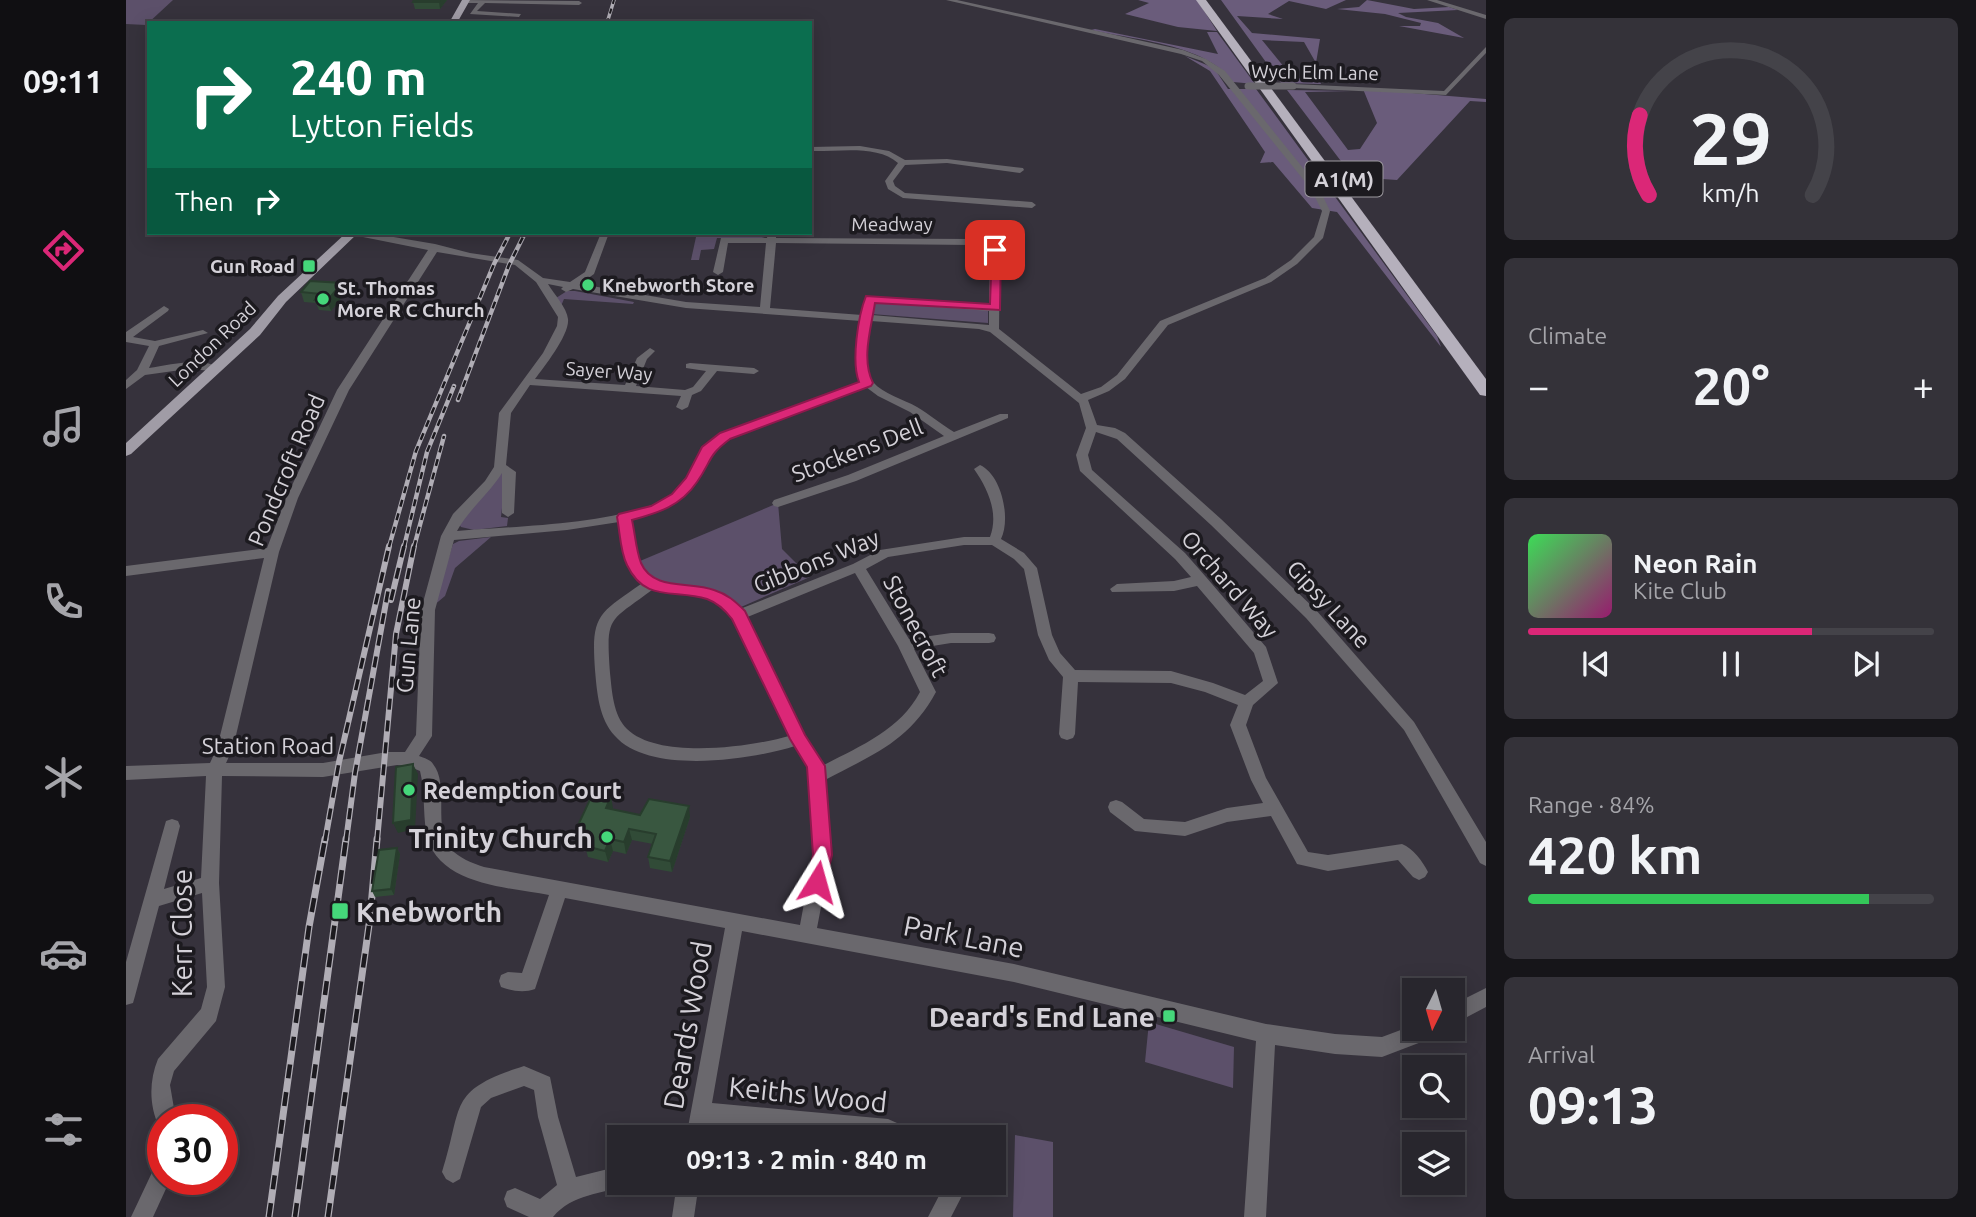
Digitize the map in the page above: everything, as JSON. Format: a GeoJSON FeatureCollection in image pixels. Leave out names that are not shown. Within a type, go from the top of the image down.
{"type":"FeatureCollection","features":[{"type":"Feature","properties":{"kind":"highway","name":"A1(M)"},"geometry":{"type":"LineString","coordinates":[[1201,0],[1486,391]]}},
{"type":"Feature","properties":{"kind":"highway","name":"A1(M)"},"geometry":{"type":"LineString","coordinates":[[1210,0],[1486,368]]}},
{"type":"Feature","properties":{"kind":"main road"},"geometry":{"type":"LineString","coordinates":[[454,21],[465,1]]}},
{"type":"Feature","properties":{"kind":"main road","name":"London Road"},"geometry":{"type":"LineString","coordinates":[[126,451],[255,332],[282,299],[350,235]]}},
{"type":"Feature","properties":{"kind":"street","name":"Wych Elm Lane"},"geometry":{"type":"LineString","coordinates":[[949,0],[1183,52],[1214,65],[1231,86],[1446,93],[1486,50]]}},
{"type":"Feature","properties":{"kind":"street"},"geometry":{"type":"LineString","coordinates":[[1430,0],[1486,17]]}},
{"type":"Feature","properties":{"kind":"street"},"geometry":{"type":"LineString","coordinates":[[1461,0],[1465,9]]}},
{"type":"Feature","properties":{"kind":"street"},"geometry":{"type":"LineString","coordinates":[[465,1],[580,2],[576,12]]}},
{"type":"Feature","properties":{"kind":"street"},"geometry":{"type":"LineString","coordinates":[[484,1],[472,13],[519,15]]}},
{"type":"Feature","properties":{"kind":"street"},"geometry":{"type":"LineString","coordinates":[[1080,399],[1105,388],[1121,377],[1164,323],[1268,280],[1294,262],[1318,238],[1326,211],[1315,188],[1231,86]]}},
{"type":"Feature","properties":{"kind":"street"},"geometry":{"type":"LineString","coordinates":[[812,149],[880,151],[901,159],[903,163]]}},
{"type":"Feature","properties":{"kind":"street"},"geometry":{"type":"LineString","coordinates":[[1020,169],[947,160],[903,163],[889,181],[891,187],[903,195],[1032,205]]}},
{"type":"Feature","properties":{"kind":"street"},"geometry":{"type":"LineString","coordinates":[[369,235],[523,265],[540,281],[563,317],[562,326],[529,382],[505,413],[500,467],[510,472],[508,513]]}},
{"type":"Feature","properties":{"kind":"street"},"geometry":{"type":"LineString","coordinates":[[550,298],[589,274],[604,235]]}},
{"type":"Feature","properties":{"kind":"street"},"geometry":{"type":"LineString","coordinates":[[718,272],[724,240],[772,237],[765,310]]}},
{"type":"Feature","properties":{"kind":"street","name":"Meadway"},"geometry":{"type":"LineString","coordinates":[[772,237],[973,242],[987,246],[995,250],[996,307]]}},
{"type":"Feature","properties":{"kind":"street","name":"Pondcroft Road"},"geometry":{"type":"LineString","coordinates":[[215,771],[225,748],[272,552],[292,498],[343,390],[435,247]]}},
{"type":"Feature","properties":{"kind":"street"},"geometry":{"type":"LineString","coordinates":[[540,281],[686,305],[867,316],[979,326],[994,330],[1080,399],[1088,412],[1091,428]]}},
{"type":"Feature","properties":{"kind":"street"},"geometry":{"type":"LineString","coordinates":[[448,536],[624,517],[656,509],[677,497],[692,480],[707,450],[725,436],[867,383],[860,366],[870,299],[996,307],[994,330]]}},
{"type":"Feature","properties":{"kind":"street"},"geometry":{"type":"LineString","coordinates":[[126,338],[164,309]]}},
{"type":"Feature","properties":{"kind":"street"},"geometry":{"type":"LineString","coordinates":[[126,338],[155,344],[203,333]]}},
{"type":"Feature","properties":{"kind":"street"},"geometry":{"type":"LineString","coordinates":[[126,386],[142,372],[155,344]]}},
{"type":"Feature","properties":{"kind":"street"},"geometry":{"type":"LineString","coordinates":[[629,389],[642,358],[650,351]]}},
{"type":"Feature","properties":{"kind":"street"},"geometry":{"type":"LineString","coordinates":[[142,372],[188,366],[214,368]]}},
{"type":"Feature","properties":{"kind":"street"},"geometry":{"type":"LineString","coordinates":[[690,366],[754,371]]}},
{"type":"Feature","properties":{"kind":"street"},"geometry":{"type":"LineString","coordinates":[[682,407],[687,398],[686,393],[697,389],[714,368]]}},
{"type":"Feature","properties":{"kind":"street","name":"Sayer Way"},"geometry":{"type":"LineString","coordinates":[[529,382],[686,393]]}},
{"type":"Feature","properties":{"kind":"street","name":"Stockens Dell"},"geometry":{"type":"LineString","coordinates":[[867,383],[914,410],[951,436]]}},
{"type":"Feature","properties":{"kind":"street","name":"Stockens Dell"},"geometry":{"type":"LineString","coordinates":[[778,503],[852,478],[1004,416]]}},
{"type":"Feature","properties":{"kind":"street","name":"Orchard Way"},"geometry":{"type":"LineString","coordinates":[[1091,428],[1082,455],[1086,471],[1180,556],[1261,651],[1271,684],[1247,702]]}},
{"type":"Feature","properties":{"kind":"street","name":"Gipsy Lane"},"geometry":{"type":"LineString","coordinates":[[1091,428],[1111,431],[1128,442],[1311,614],[1409,726],[1486,858]]}},
{"type":"Feature","properties":{"kind":"street","name":"Gun Lane"},"geometry":{"type":"LineString","coordinates":[[409,759],[424,736],[428,610],[448,536],[458,517],[489,484],[500,467]]}},
{"type":"Feature","properties":{"kind":"street"},"geometry":{"type":"LineString","coordinates":[[980,469],[995,495],[999,529],[994,541],[1019,556],[1030,568],[1045,635],[1054,656],[1071,676],[1067,734]]}},
{"type":"Feature","properties":{"kind":"street"},"geometry":{"type":"LineString","coordinates":[[624,517],[634,563],[641,576],[650,584],[710,594],[727,602],[739,615],[799,739],[816,766],[822,855],[807,935]]}},
{"type":"Feature","properties":{"kind":"street","name":"Gibbons Way"},"geometry":{"type":"LineString","coordinates":[[739,615],[858,567],[885,553],[964,541],[994,541]]}},
{"type":"Feature","properties":{"kind":"street"},"geometry":{"type":"LineString","coordinates":[[126,571],[272,552]]}},
{"type":"Feature","properties":{"kind":"street","name":"Stonecroft"},"geometry":{"type":"LineString","coordinates":[[818,776],[897,733],[921,709],[928,692],[905,645],[858,567]]}},
{"type":"Feature","properties":{"kind":"street"},"geometry":{"type":"LineString","coordinates":[[1117,589],[1174,586],[1201,580]]}},
{"type":"Feature","properties":{"kind":"street"},"geometry":{"type":"LineString","coordinates":[[650,584],[616,607],[603,625],[604,684],[613,719],[622,735],[646,746],[709,754],[754,751],[799,739]]}},
{"type":"Feature","properties":{"kind":"street"},"geometry":{"type":"LineString","coordinates":[[905,645],[951,638],[989,638]]}},
{"type":"Feature","properties":{"kind":"street"},"geometry":{"type":"LineString","coordinates":[[1071,676],[1171,677],[1247,702],[1238,725],[1256,773],[1303,859],[1328,863],[1402,852],[1419,872]]}},
{"type":"Feature","properties":{"kind":"street","name":"Station Road"},"geometry":{"type":"LineString","coordinates":[[126,773],[187,768],[215,771],[328,770],[409,759]]}},
{"type":"Feature","properties":{"kind":"street","name":"Park Lane"},"geometry":{"type":"LineString","coordinates":[[409,759],[427,767],[431,777],[432,830],[438,846],[449,859],[483,875],[1014,973],[1266,1034],[1335,1044],[1382,1047],[1402,1041]]}},
{"type":"Feature","properties":{"kind":"street","name":"Kerr Close"},"geometry":{"type":"LineString","coordinates":[[163,1104],[160,1085],[164,1066],[209,1014],[216,988],[210,883],[215,771]]}},
{"type":"Feature","properties":{"kind":"street"},"geometry":{"type":"LineString","coordinates":[[1116,807],[1141,826],[1185,829],[1227,815],[1274,809]]}},
{"type":"Feature","properties":{"kind":"street"},"geometry":{"type":"LineString","coordinates":[[126,996],[172,826]]}},
{"type":"Feature","properties":{"kind":"street"},"geometry":{"type":"LineString","coordinates":[[152,900],[210,883]]}},
{"type":"Feature","properties":{"kind":"street"},"geometry":{"type":"LineString","coordinates":[[508,981],[528,983],[559,890]]}},
{"type":"Feature","properties":{"kind":"street","name":"Deards Wood"},"geometry":{"type":"LineString","coordinates":[[698,1125],[735,922]]}},
{"type":"Feature","properties":{"kind":"street"},"geometry":{"type":"LineString","coordinates":[[1465,1009],[1486,997]]}},
{"type":"Feature","properties":{"kind":"street"},"geometry":{"type":"LineString","coordinates":[[1255,1217],[1266,1034]]}},
{"type":"Feature","properties":{"kind":"street"},"geometry":{"type":"LineString","coordinates":[[453,1172],[463,1146],[466,1108],[486,1089],[524,1076],[543,1084],[548,1117],[569,1188]]}},
{"type":"Feature","properties":{"kind":"street","name":"Keiths Wood"},"geometry":{"type":"LineString","coordinates":[[701,1112],[844,1125]]}},
{"type":"Feature","properties":{"kind":"street"},"geometry":{"type":"LineString","coordinates":[[515,1199],[542,1214],[569,1188],[607,1179]]}},
{"type":"Feature","properties":{"kind":"street"},"geometry":{"type":"LineString","coordinates":[[142,1217],[152,1195]]}},
{"type":"Feature","properties":{"kind":"street"},"geometry":{"type":"LineString","coordinates":[[683,1217],[686,1195]]}},
{"type":"Feature","properties":{"kind":"street"},"geometry":{"type":"LineString","coordinates":[[939,1217],[951,1195]]}},
{"type":"Feature","properties":{"kind":"shaded area"},"geometry":{"type":"Polygon","coordinates":[[[126,0],[173,0],[147,21],[146,25],[126,24],[126,0]]]}},
{"type":"Feature","properties":{"kind":"shaded area"},"geometry":{"type":"Polygon","coordinates":[[[1138,0],[1197,0],[1217,31],[1178,27],[1125,14],[1149,3],[1138,0]]]}},
{"type":"Feature","properties":{"kind":"shaded area"},"geometry":{"type":"Polygon","coordinates":[[[1221,0],[1346,0],[1326,9],[1289,1],[1268,14],[1283,19],[1237,16],[1252,33],[1320,39],[1316,63],[1304,42],[1262,40],[1293,78],[1319,79],[1321,84],[1281,83],[1221,0]]]}},
{"type":"Feature","properties":{"kind":"shaded area"},"geometry":{"type":"Polygon","coordinates":[[[1367,0],[1414,9],[1449,7],[1458,10],[1398,13],[1438,23],[1464,38],[1399,26],[1420,26],[1421,23],[1385,14],[1337,9],[1359,7],[1367,0]]]}},
{"type":"Feature","properties":{"kind":"shaded area"},"geometry":{"type":"Polygon","coordinates":[[[1091,30],[1218,54],[1207,32],[1217,32],[1255,84],[1233,82],[1221,69],[1188,51],[1091,30]]]}},
{"type":"Feature","properties":{"kind":"shaded area"},"geometry":{"type":"Polygon","coordinates":[[[1185,56],[1214,68],[1228,89],[1256,89],[1437,336],[1441,347],[1337,212],[1312,208],[1273,162],[1260,163],[1265,152],[1210,71],[1185,56]]]}},
{"type":"Feature","properties":{"kind":"shaded area"},"geometry":{"type":"Polygon","coordinates":[[[1363,89],[1486,99],[1486,102],[1470,101],[1397,180],[1353,177],[1287,90],[1352,91],[1305,92],[1348,150],[1360,149],[1377,123],[1363,89]]]}},
{"type":"Feature","properties":{"kind":"shaded area"},"geometry":{"type":"Polygon","coordinates":[[[766,235],[759,239],[717,238],[714,249],[701,250],[699,260],[691,260],[696,237],[766,235]]]}},
{"type":"Feature","properties":{"kind":"shaded area"},"geometry":{"type":"Polygon","coordinates":[[[567,291],[634,302],[564,299],[561,306],[556,298],[567,291]]]}},
{"type":"Feature","properties":{"kind":"shaded area"},"geometry":{"type":"Polygon","coordinates":[[[874,301],[988,309],[988,323],[871,314],[874,301]]]}},
{"type":"Feature","properties":{"kind":"shaded area"},"geometry":{"type":"Polygon","coordinates":[[[502,472],[506,473],[501,517],[508,518],[507,526],[474,530],[461,527],[459,524],[502,472]]]}},
{"type":"Feature","properties":{"kind":"shaded area"},"geometry":{"type":"Polygon","coordinates":[[[778,503],[782,549],[810,577],[741,607],[716,592],[659,581],[642,572],[640,561],[778,503]]]}},
{"type":"Feature","properties":{"kind":"shaded area"},"geometry":{"type":"Polygon","coordinates":[[[491,537],[455,568],[445,596],[433,606],[453,544],[491,537]]]}},
{"type":"Feature","properties":{"kind":"shaded area"},"geometry":{"type":"Polygon","coordinates":[[[1149,1022],[1234,1047],[1233,1088],[1145,1062],[1149,1022]]]}},
{"type":"Feature","properties":{"kind":"shaded area"},"geometry":{"type":"Polygon","coordinates":[[[1015,1135],[1053,1142],[1053,1217],[1013,1217],[1015,1135]]]}},
{"type":"Feature","properties":{"kind":"building"},"geometry":{"type":"Polygon","coordinates":[[[414,0],[440,0],[413,2],[414,0]]]}},
{"type":"Feature","properties":{"kind":"building"},"geometry":{"type":"Polygon","coordinates":[[[310,281],[342,283],[327,301],[315,300],[321,294],[301,292],[310,281]]]}},
{"type":"Feature","properties":{"kind":"building"},"geometry":{"type":"Polygon","coordinates":[[[413,764],[411,820],[393,823],[396,767],[413,764]]]}},
{"type":"Feature","properties":{"kind":"building"},"geometry":{"type":"Polygon","coordinates":[[[593,793],[611,796],[606,808],[640,815],[649,799],[689,806],[670,861],[648,857],[656,834],[629,829],[624,842],[610,839],[605,851],[585,846],[588,839],[573,836],[593,793]]]}},
{"type":"Feature","properties":{"kind":"building"},"geometry":{"type":"Polygon","coordinates":[[[397,848],[391,889],[372,891],[379,850],[397,848]]]}},
{"type":"Feature","properties":{"kind":"railway"},"geometry":{"type":"LineString","coordinates":[[608,21],[614,0]]}},
{"type":"Feature","properties":{"kind":"railway"},"geometry":{"type":"LineString","coordinates":[[389,547],[416,451],[494,264],[509,235]]}},
{"type":"Feature","properties":{"kind":"railway"},"geometry":{"type":"LineString","coordinates":[[458,400],[509,265],[524,235]]}},
{"type":"Feature","properties":{"kind":"railway"},"geometry":{"type":"LineString","coordinates":[[404,547],[427,452],[454,386]]}},
{"type":"Feature","properties":{"kind":"railway"},"geometry":{"type":"LineString","coordinates":[[414,547],[444,436]]}},
{"type":"Feature","properties":{"kind":"railway"},"geometry":{"type":"LineString","coordinates":[[325,841],[339,762],[389,546]]}},
{"type":"Feature","properties":{"kind":"railway"},"geometry":{"type":"LineString","coordinates":[[391,600],[404,546]]}},
{"type":"Feature","properties":{"kind":"railway"},"geometry":{"type":"LineString","coordinates":[[377,841],[396,634],[414,546]]}},
{"type":"Feature","properties":{"kind":"railway"},"geometry":{"type":"LineString","coordinates":[[346,841],[355,773],[388,591]]}},
{"type":"Feature","properties":{"kind":"railway"},"geometry":{"type":"LineString","coordinates":[[269,1217],[309,927],[325,839]]}},
{"type":"Feature","properties":{"kind":"railway"},"geometry":{"type":"LineString","coordinates":[[295,1217],[346,839]]}},
{"type":"Feature","properties":{"kind":"railway"},"geometry":{"type":"LineString","coordinates":[[328,1217],[370,918],[377,839]]}},
{"type":"Feature","properties":{"kind":"place","name":"Gun Road"},"geometry":{"type":"Point","coordinates":[309,266]}},
{"type":"Feature","properties":{"kind":"place","name":"Knebworth Store"},"geometry":{"type":"Point","coordinates":[588,285]}},
{"type":"Feature","properties":{"kind":"place","name":"St. Thomas More R C Church"},"geometry":{"type":"Point","coordinates":[323,299]}},
{"type":"Feature","properties":{"kind":"place","name":"Redemption Court"},"geometry":{"type":"Point","coordinates":[409,790]}},
{"type":"Feature","properties":{"kind":"place","name":"Trinity Church"},"geometry":{"type":"Point","coordinates":[607,837]}},
{"type":"Feature","properties":{"kind":"place","name":"Knebworth"},"geometry":{"type":"Point","coordinates":[340,911]}},
{"type":"Feature","properties":{"kind":"place","name":"Deard's End Lane"},"geometry":{"type":"Point","coordinates":[1169,1016]}},
{"type":"Feature","properties":{"kind":"route"},"geometry":{"type":"LineString","coordinates":[[817,882],[822,855],[816,766],[799,739],[750,644],[739,615],[727,602],[710,594],[657,587],[644,580],[634,563],[624,517],[656,509],[677,497],[692,480],[702,456],[725,436],[867,383],[860,366],[870,299],[996,307],[995,250]]}}]}
